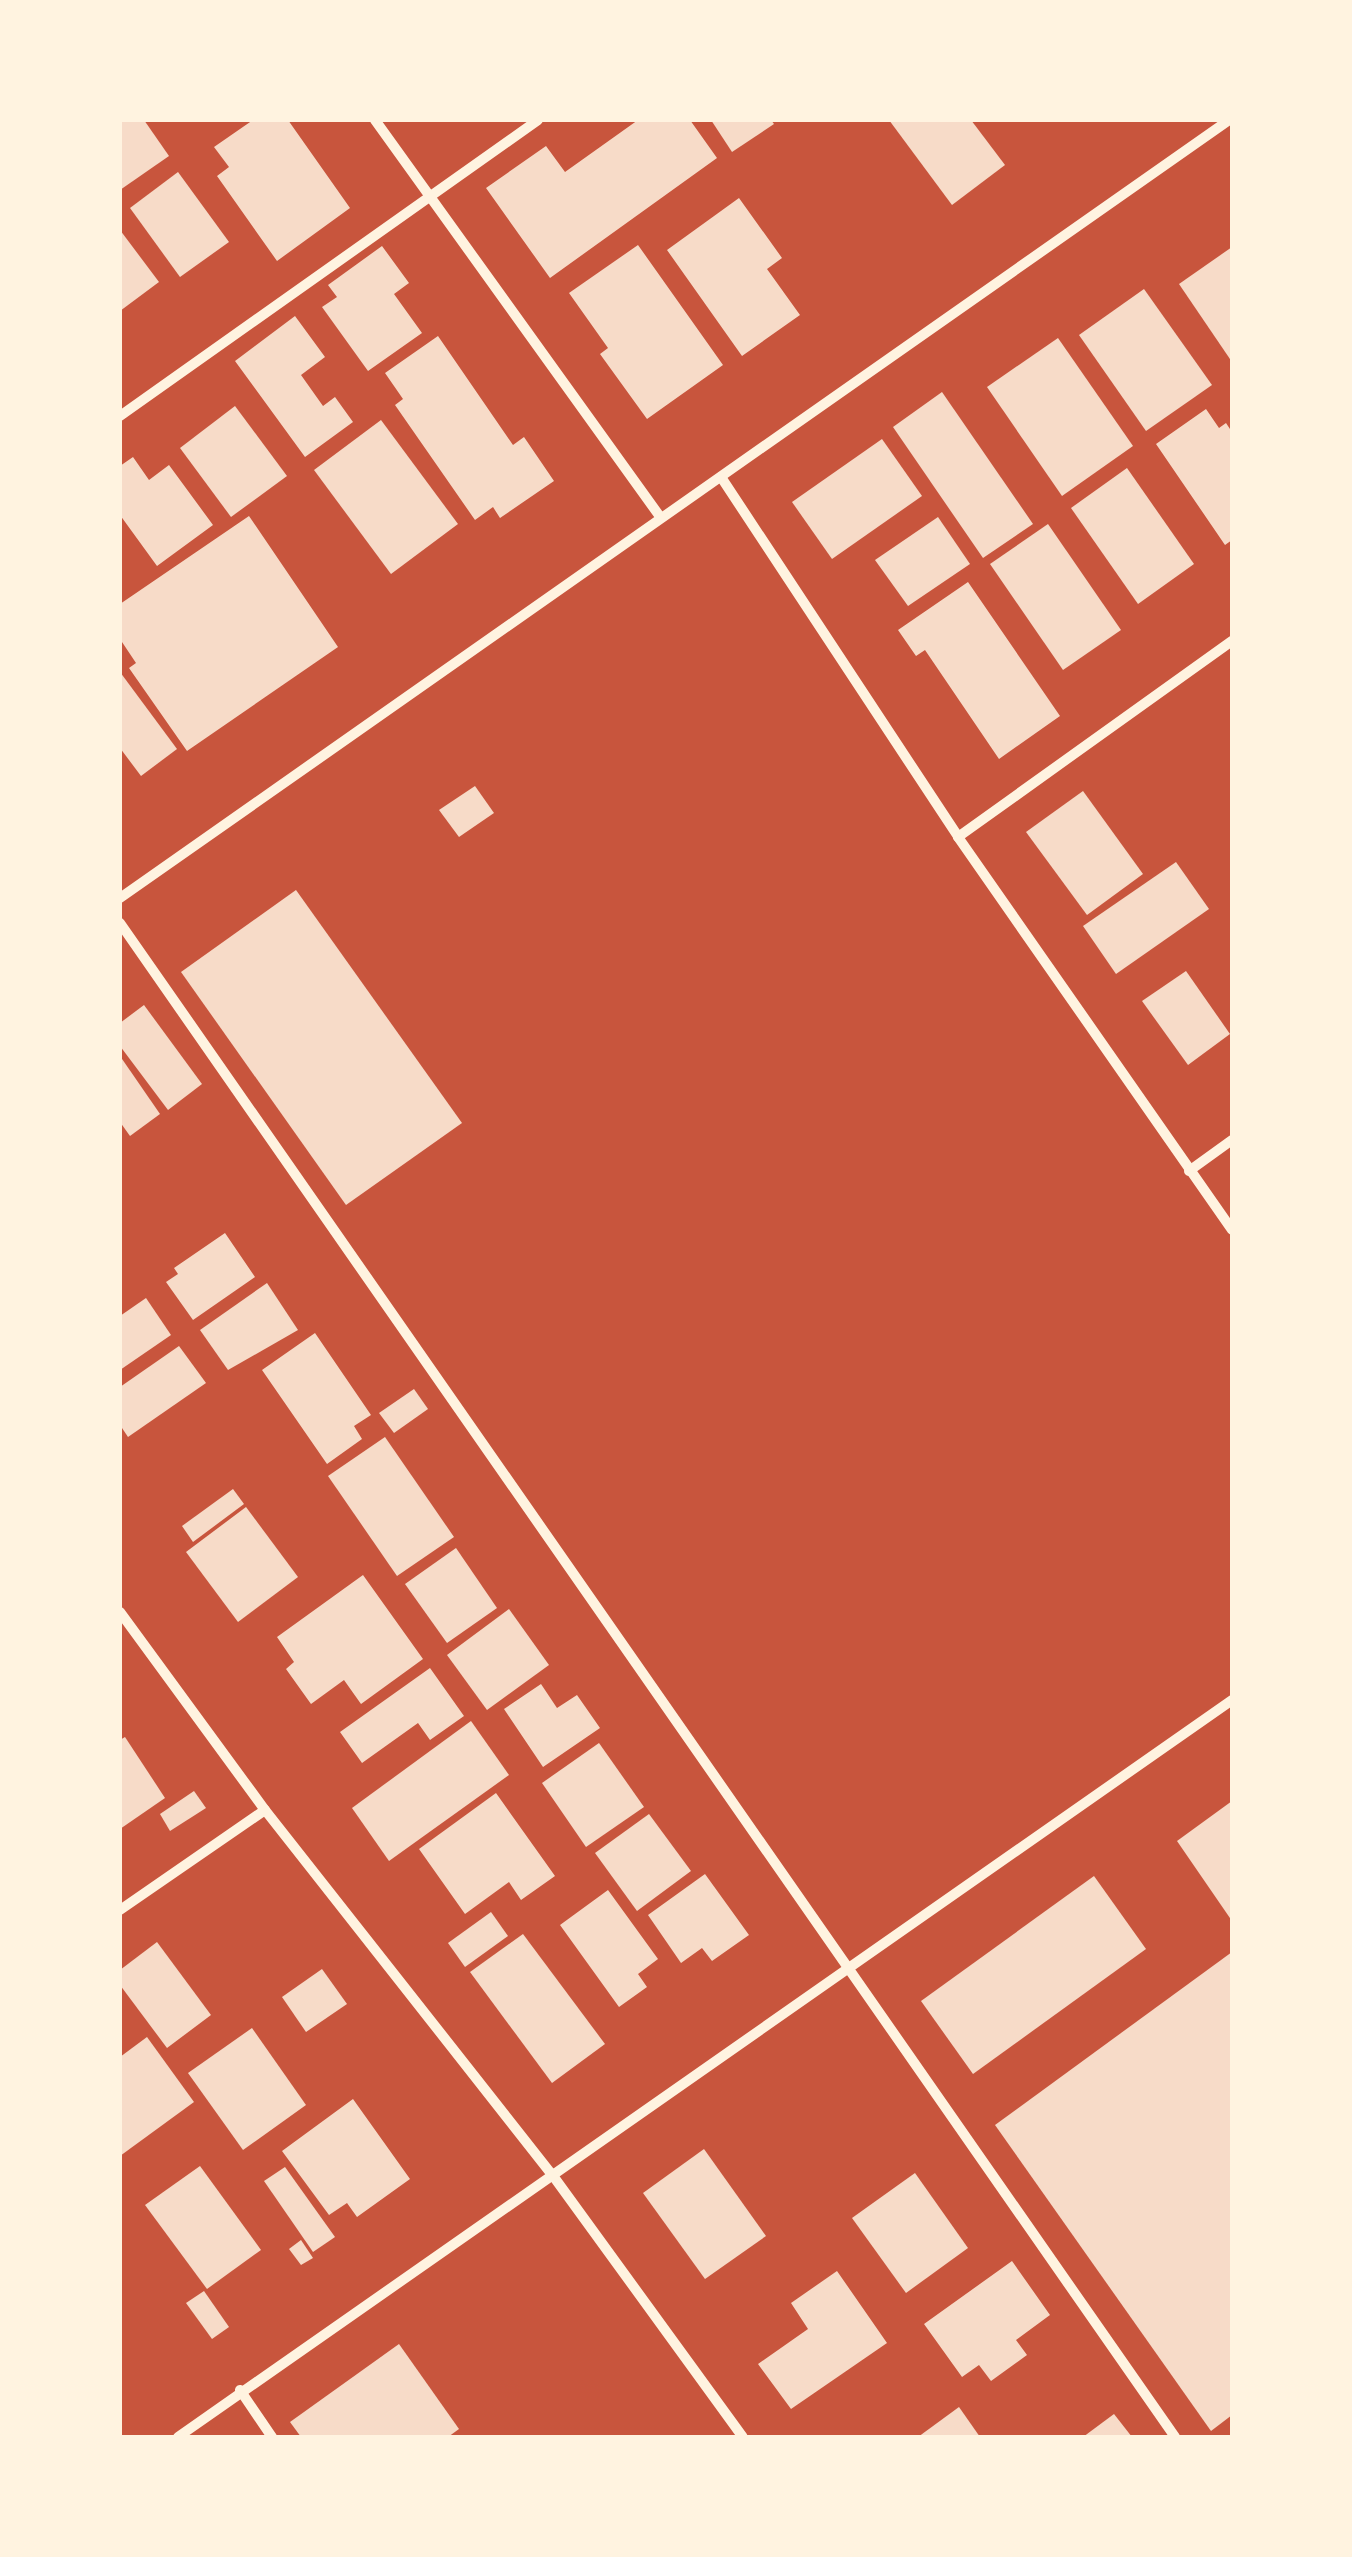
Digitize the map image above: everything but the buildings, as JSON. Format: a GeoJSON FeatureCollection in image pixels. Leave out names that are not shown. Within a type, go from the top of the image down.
{"type":"FeatureCollection","features":[{"type":"Feature","properties":{"kind":"street"},"geometry":{"type":"LineString","coordinates":[[374,120],[660,517]]}},
{"type":"Feature","properties":{"kind":"street"},"geometry":{"type":"LineString","coordinates":[[120,416],[538,120]]}},
{"type":"Feature","properties":{"kind":"street"},"geometry":{"type":"LineString","coordinates":[[120,898],[1229,120]]}},
{"type":"Feature","properties":{"kind":"street"},"geometry":{"type":"LineString","coordinates":[[721,477],[958,836],[1232,1230]]}},
{"type":"Feature","properties":{"kind":"street"},"geometry":{"type":"LineString","coordinates":[[958,836],[1232,642]]}},
{"type":"Feature","properties":{"kind":"street"},"geometry":{"type":"LineString","coordinates":[[120,923],[1176,2437]]}},
{"type":"Feature","properties":{"kind":"street"},"geometry":{"type":"LineString","coordinates":[[1189,1171],[1232,1140]]}},
{"type":"Feature","properties":{"kind":"street"},"geometry":{"type":"LineString","coordinates":[[120,1612],[265,1810],[551,2173],[744,2437]]}},
{"type":"Feature","properties":{"kind":"street"},"geometry":{"type":"LineString","coordinates":[[178,2437],[846,1965],[1095,1801],[1232,1700]]}},
{"type":"Feature","properties":{"kind":"street"},"geometry":{"type":"LineString","coordinates":[[120,1910],[265,1810]]}},
{"type":"Feature","properties":{"kind":"street"},"geometry":{"type":"LineString","coordinates":[[240,2390],[272,2437]]}}]}
